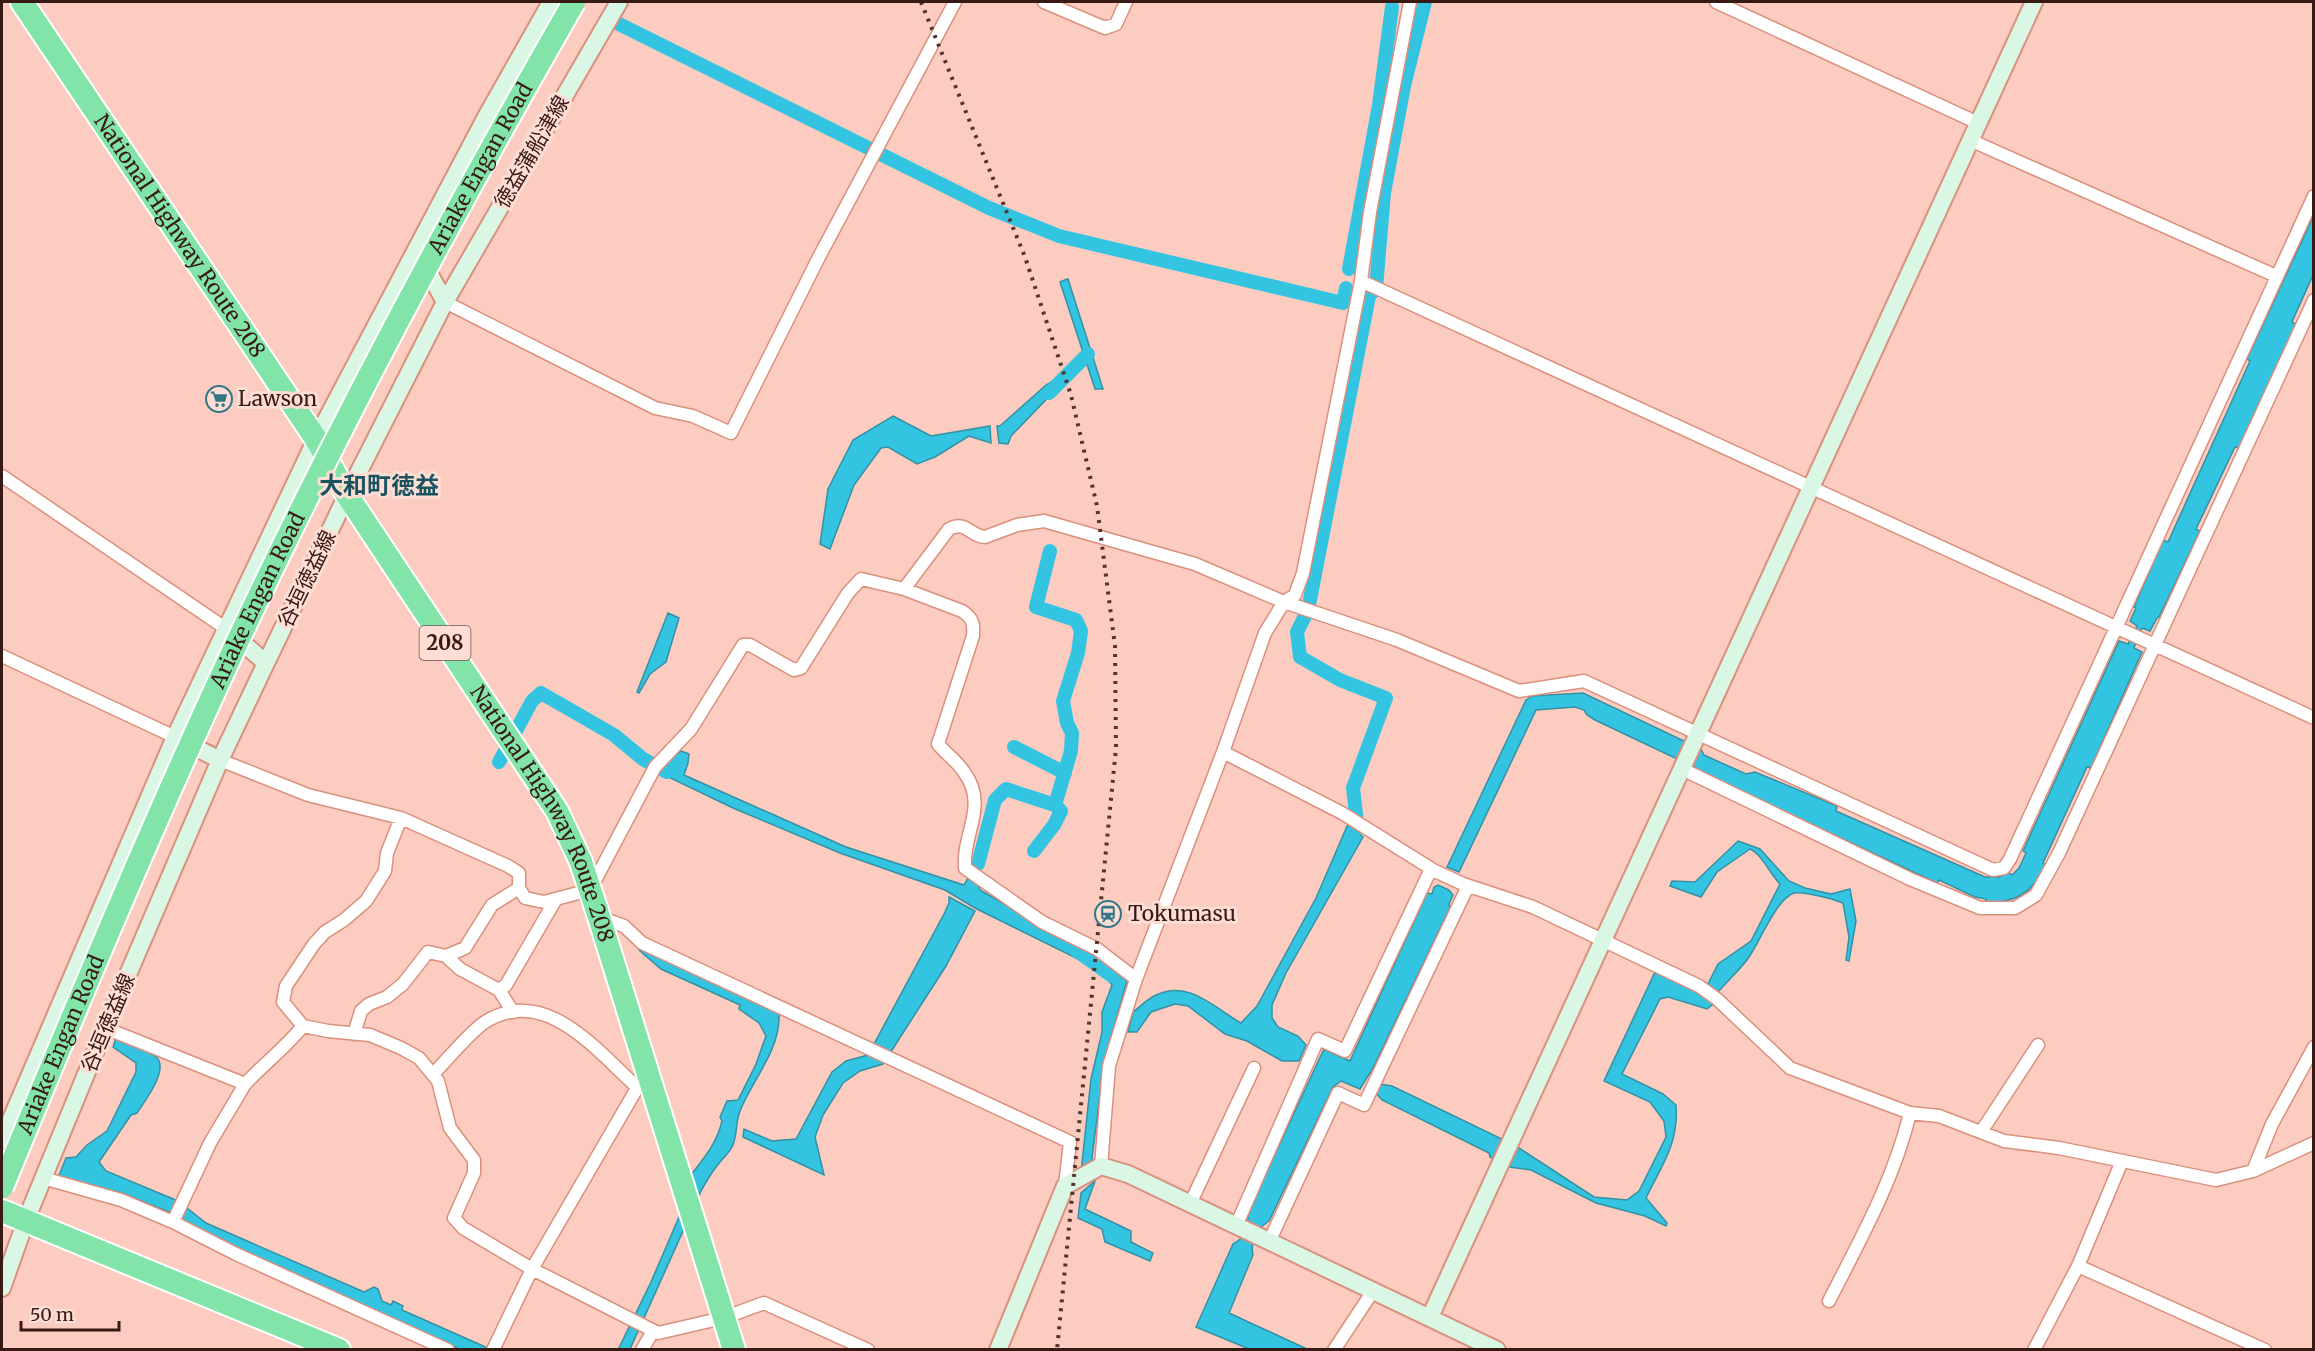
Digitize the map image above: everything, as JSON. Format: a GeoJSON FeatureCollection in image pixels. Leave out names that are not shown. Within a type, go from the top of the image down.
{"type":"FeatureCollection","features":[{"type":"Feature","properties":{"kind":"highway","name":"National Highway Route 208"},"geometry":{"type":"LineString","coordinates":[[22,2],[316,439],[347,495],[556,811],[581,862],[599,917],[642,1079],[734,1350]]}},
{"type":"Feature","properties":{"kind":"highway","name":"Ariake Engan Road"},"geometry":{"type":"LineString","coordinates":[[2,1187],[137,867],[227,665],[297,518],[411,292],[574,2]]}},
{"type":"Feature","properties":{"kind":"highway"},"geometry":{"type":"LineString","coordinates":[[2,1211],[339,1350]]}},
{"type":"Feature","properties":{"kind":"main road"},"geometry":{"type":"LineString","coordinates":[[2,1140],[175,737],[316,439],[518,58],[551,2]]}},
{"type":"Feature","properties":{"kind":"main road","name":"徳益蒲船津線"},"geometry":{"type":"LineString","coordinates":[[347,495],[445,302],[619,2]]}},
{"type":"Feature","properties":{"kind":"main road"},"geometry":{"type":"LineString","coordinates":[[1430,1317],[2034,2]]}},
{"type":"Feature","properties":{"kind":"main road"},"geometry":{"type":"LineString","coordinates":[[416,249],[445,302]]}},
{"type":"Feature","properties":{"kind":"main road","name":"谷垣徳益線"},"geometry":{"type":"LineString","coordinates":[[2,1288],[43,1178],[220,760],[347,495]]}},
{"type":"Feature","properties":{"kind":"main road"},"geometry":{"type":"LineString","coordinates":[[225,628],[266,663]]}},
{"type":"Feature","properties":{"kind":"main road"},"geometry":{"type":"LineString","coordinates":[[175,737],[220,760]]}},
{"type":"Feature","properties":{"kind":"main road"},"geometry":{"type":"LineString","coordinates":[[998,1350],[1065,1186],[1101,1166],[1128,1174],[1497,1350]]}},
{"type":"Feature","properties":{"kind":"street"},"geometry":{"type":"LineString","coordinates":[[445,302],[655,408],[693,416],[731,434],[819,257],[955,2]]}},
{"type":"Feature","properties":{"kind":"street"},"geometry":{"type":"LineString","coordinates":[[1044,2],[1105,28],[1116,24],[1126,2]]}},
{"type":"Feature","properties":{"kind":"street"},"geometry":{"type":"LineString","coordinates":[[1101,1166],[1109,1066],[1136,979],[1223,752],[1265,633],[1284,602],[1295,595],[1303,573],[1361,281],[1370,212],[1408,2]]}},
{"type":"Feature","properties":{"kind":"street"},"geometry":{"type":"LineString","coordinates":[[1716,2],[1978,123]]}},
{"type":"Feature","properties":{"kind":"street"},"geometry":{"type":"LineString","coordinates":[[1970,140],[2276,276]]}},
{"type":"Feature","properties":{"kind":"street"},"geometry":{"type":"LineString","coordinates":[[904,589],[949,529],[965,526],[980,537],[985,537],[1017,525],[1044,521],[1195,564],[1284,602],[1397,640],[1519,691],[1584,681],[1993,870],[2004,868],[2116,629],[2313,196]]}},
{"type":"Feature","properties":{"kind":"street"},"geometry":{"type":"LineString","coordinates":[[1361,281],[2313,718]]}},
{"type":"Feature","properties":{"kind":"street"},"geometry":{"type":"LineString","coordinates":[[1682,769],[1910,879],[1980,908],[2015,908],[2037,895],[2059,853],[2313,300]]}},
{"type":"Feature","properties":{"kind":"street"},"geometry":{"type":"LineString","coordinates":[[2,476],[225,628]]}},
{"type":"Feature","properties":{"kind":"street"},"geometry":{"type":"LineString","coordinates":[[220,760],[308,795],[401,818],[508,866],[519,873],[519,888],[525,898],[544,902],[590,890],[655,767],[692,729],[743,645],[750,645],[794,670],[801,668],[848,593],[861,579],[904,589],[962,611],[971,617],[974,625],[973,636],[938,744],[964,772],[976,796],[974,822],[964,856],[965,868],[1042,922],[1097,949],[1136,979]]}},
{"type":"Feature","properties":{"kind":"street"},"geometry":{"type":"LineString","coordinates":[[2,656],[175,737]]}},
{"type":"Feature","properties":{"kind":"street"},"geometry":{"type":"LineString","coordinates":[[1223,752],[1342,813],[1431,869],[1465,885],[1533,908],[1699,986],[1717,999],[1790,1068],[1910,1113],[1940,1116],[2004,1141],[2059,1148],[2216,1180],[2253,1171],[2313,1143]]}},
{"type":"Feature","properties":{"kind":"street"},"geometry":{"type":"LineString","coordinates":[[401,818],[387,853],[385,871],[366,901],[314,944],[286,986],[283,1002],[303,1026],[370,1035],[419,1058],[433,1074],[438,1081],[450,1128],[474,1160],[474,1173],[454,1218],[464,1228],[532,1269],[658,1333],[723,1318],[764,1303],[868,1350]]}},
{"type":"Feature","properties":{"kind":"street"},"geometry":{"type":"LineString","coordinates":[[1236,1226],[1318,1039],[1345,1051],[1431,869]]}},
{"type":"Feature","properties":{"kind":"street"},"geometry":{"type":"LineString","coordinates":[[1264,1239],[1338,1093],[1364,1105],[1465,885]]}},
{"type":"Feature","properties":{"kind":"street"},"geometry":{"type":"LineString","coordinates":[[446,956],[465,948],[492,905],[519,888]]}},
{"type":"Feature","properties":{"kind":"street"},"geometry":{"type":"LineString","coordinates":[[499,990],[506,985],[556,898]]}},
{"type":"Feature","properties":{"kind":"street"},"geometry":{"type":"LineString","coordinates":[[599,917],[624,926],[642,943],[1070,1142],[1065,1186]]}},
{"type":"Feature","properties":{"kind":"street"},"geometry":{"type":"LineString","coordinates":[[354,1034],[361,1011],[369,1004],[387,997],[403,984],[428,952],[446,956],[460,969],[499,990],[513,1012]]}},
{"type":"Feature","properties":{"kind":"street"},"geometry":{"type":"LineString","coordinates":[[433,1074],[484,1022],[513,1012],[530,1011],[549,1015],[575,1030],[642,1079],[532,1269],[494,1349]]}},
{"type":"Feature","properties":{"kind":"street"},"geometry":{"type":"LineString","coordinates":[[173,1222],[210,1143],[245,1084],[262,1066],[289,1044],[303,1026]]}},
{"type":"Feature","properties":{"kind":"street"},"geometry":{"type":"LineString","coordinates":[[105,1028],[245,1084]]}},
{"type":"Feature","properties":{"kind":"street"},"geometry":{"type":"LineString","coordinates":[[1981,1132],[2038,1045]]}},
{"type":"Feature","properties":{"kind":"street"},"geometry":{"type":"LineString","coordinates":[[2253,1171],[2272,1124],[2313,1047]]}},
{"type":"Feature","properties":{"kind":"street"},"geometry":{"type":"LineString","coordinates":[[1190,1204],[1254,1068]]}},
{"type":"Feature","properties":{"kind":"street"},"geometry":{"type":"LineString","coordinates":[[1829,1301],[1879,1204],[1902,1145],[1910,1113]]}},
{"type":"Feature","properties":{"kind":"street"},"geometry":{"type":"LineString","coordinates":[[2034,1350],[2078,1266],[2122,1161]]}},
{"type":"Feature","properties":{"kind":"street"},"geometry":{"type":"LineString","coordinates":[[43,1178],[121,1200],[173,1222],[236,1254],[448,1350]]}},
{"type":"Feature","properties":{"kind":"street"},"geometry":{"type":"LineString","coordinates":[[2078,1266],[2265,1350]]}},
{"type":"Feature","properties":{"kind":"street"},"geometry":{"type":"LineString","coordinates":[[1334,1350],[1373,1291]]}},
{"type":"Feature","properties":{"kind":"street"},"geometry":{"type":"LineString","coordinates":[[642,1350],[653,1331]]}},
{"type":"Feature","properties":{"kind":"water"},"geometry":{"type":"Polygon","coordinates":[[[2313,217],[2313,275],[2292,322],[2296,324],[2239,448],[2235,447],[2196,529],[2200,531],[2159,617],[2150,631],[2142,628],[2134,648],[2142,652],[2091,768],[2087,767],[2043,863],[2046,865],[2029,890],[2006,901],[1985,903],[1986,899],[1975,897],[1939,880],[1937,883],[1703,774],[1694,767],[1595,720],[1584,710],[1575,707],[1536,710],[1459,872],[1447,867],[1526,700],[1532,696],[1583,693],[1701,749],[1704,755],[1746,774],[1755,772],[1837,806],[1836,811],[1985,877],[1999,877],[2008,872],[2012,875],[2019,868],[2026,853],[2023,851],[2119,641],[2128,644],[2137,626],[2130,621],[2136,608],[2134,607],[2163,540],[2168,542],[2250,361],[2247,359],[2313,217]]]}},
{"type":"Feature","properties":{"kind":"water"},"geometry":{"type":"Polygon","coordinates":[[[1068,279],[1103,389],[1095,389],[1060,282],[1068,279]]]}},
{"type":"Feature","properties":{"kind":"water"},"geometry":{"type":"Polygon","coordinates":[[[1061,376],[1063,382],[1011,436],[1008,444],[999,443],[997,426],[1000,426],[1046,385],[1061,376]]]}},
{"type":"Feature","properties":{"kind":"water"},"geometry":{"type":"Polygon","coordinates":[[[893,416],[931,436],[990,426],[991,443],[969,436],[935,457],[917,464],[888,447],[881,448],[854,485],[830,549],[820,544],[828,489],[853,440],[893,416]]]}},
{"type":"Feature","properties":{"kind":"water"},"geometry":{"type":"Polygon","coordinates":[[[668,613],[679,618],[666,662],[650,674],[639,693],[637,692],[668,613]]]}},
{"type":"Feature","properties":{"kind":"water"},"geometry":{"type":"Polygon","coordinates":[[[681,751],[689,754],[684,775],[846,847],[964,885],[969,876],[977,880],[980,890],[1083,949],[1092,957],[1090,965],[975,908],[945,890],[840,853],[733,808],[660,773],[665,762],[681,751]]]}},
{"type":"Feature","properties":{"kind":"water"},"geometry":{"type":"Polygon","coordinates":[[[1348,824],[1363,837],[1286,973],[1272,1005],[1272,1018],[1278,1027],[1298,1036],[1306,1045],[1299,1061],[1282,1061],[1247,1041],[1225,1034],[1188,1006],[1175,1004],[1151,1012],[1137,1032],[1128,1032],[1133,1012],[1153,997],[1168,991],[1190,993],[1201,997],[1241,1023],[1257,1006],[1316,898],[1348,824]]]}},
{"type":"Feature","properties":{"kind":"water"},"geometry":{"type":"Polygon","coordinates":[[[1738,841],[1760,849],[1789,881],[1805,888],[1831,894],[1850,889],[1856,921],[1849,961],[1846,960],[1849,937],[1843,903],[1811,894],[1794,893],[1781,903],[1749,957],[1718,992],[1707,986],[1718,964],[1751,941],[1780,884],[1758,855],[1750,849],[1717,872],[1701,897],[1670,886],[1672,881],[1695,882],[1738,841]]]}},
{"type":"Feature","properties":{"kind":"water"},"geometry":{"type":"Polygon","coordinates":[[[1438,885],[1449,890],[1453,895],[1449,904],[1450,908],[1373,1068],[1360,1089],[1341,1081],[1333,1087],[1269,1221],[1255,1235],[1253,1255],[1229,1313],[1307,1349],[1249,1349],[1196,1327],[1233,1244],[1246,1232],[1247,1214],[1324,1049],[1350,1061],[1427,893],[1432,894],[1434,887],[1438,885]]]}},
{"type":"Feature","properties":{"kind":"water"},"geometry":{"type":"Polygon","coordinates":[[[949,897],[975,911],[946,966],[883,1064],[860,1071],[843,1083],[823,1115],[815,1137],[824,1175],[743,1137],[744,1129],[772,1141],[796,1139],[832,1072],[846,1061],[868,1055],[944,914],[949,897]]]}},
{"type":"Feature","properties":{"kind":"water"},"geometry":{"type":"Polygon","coordinates":[[[642,947],[779,1013],[776,1039],[740,1111],[732,1147],[702,1189],[630,1349],[618,1350],[651,1282],[692,1187],[691,1175],[710,1150],[717,1136],[722,1121],[720,1117],[727,1101],[738,1100],[756,1064],[766,1036],[759,1023],[739,1009],[740,1005],[661,969],[639,950],[642,947]]]}},
{"type":"Feature","properties":{"kind":"water"},"geometry":{"type":"Polygon","coordinates":[[[1101,959],[1127,981],[1104,1062],[1091,1166],[1081,1172],[1091,1079],[1102,1032],[1102,1012],[1112,985],[1099,970],[1101,959]]]}},
{"type":"Feature","properties":{"kind":"water"},"geometry":{"type":"Polygon","coordinates":[[[1655,972],[1694,989],[1716,1002],[1707,1009],[1668,997],[1660,999],[1622,1074],[1663,1094],[1676,1105],[1675,1131],[1672,1142],[1646,1198],[1667,1223],[1666,1226],[1645,1216],[1596,1203],[1531,1170],[1508,1167],[1516,1146],[1594,1197],[1627,1200],[1639,1191],[1666,1137],[1664,1121],[1650,1102],[1604,1081],[1655,972]]]}},
{"type":"Feature","properties":{"kind":"water"},"geometry":{"type":"Polygon","coordinates":[[[116,1038],[155,1056],[160,1068],[155,1084],[145,1101],[137,1113],[131,1115],[99,1162],[106,1171],[178,1201],[206,1223],[364,1292],[374,1287],[378,1289],[382,1301],[391,1305],[393,1301],[403,1306],[402,1310],[490,1349],[459,1349],[199,1232],[171,1213],[122,1193],[58,1178],[66,1158],[76,1157],[87,1145],[107,1131],[136,1072],[136,1063],[113,1047],[116,1038]]]}},
{"type":"Feature","properties":{"kind":"water"},"geometry":{"type":"Polygon","coordinates":[[[1380,1084],[1392,1086],[1502,1139],[1494,1159],[1489,1153],[1382,1100],[1376,1093],[1380,1084]]]}},
{"type":"Feature","properties":{"kind":"water"},"geometry":{"type":"Polygon","coordinates":[[[1095,1181],[1085,1209],[1131,1231],[1131,1242],[1153,1253],[1150,1261],[1105,1242],[1102,1229],[1078,1218],[1081,1193],[1095,1181]]]}},
{"type":"Feature","properties":{"kind":"waterway"},"geometry":{"type":"LineString","coordinates":[[1354,831],[1357,823],[1353,788],[1386,698],[1340,680],[1300,657],[1297,632],[1308,610],[1369,296],[1376,288],[1384,193],[1404,86],[1425,2]]}},
{"type":"Feature","properties":{"kind":"waterway"},"geometry":{"type":"LineString","coordinates":[[1349,269],[1379,105],[1392,7]]}},
{"type":"Feature","properties":{"kind":"waterway"},"geometry":{"type":"LineString","coordinates":[[619,24],[989,208],[1059,236],[1343,303],[1346,288]]}},
{"type":"Feature","properties":{"kind":"waterway"},"geometry":{"type":"LineString","coordinates":[[1049,393],[1088,354]]}},
{"type":"Feature","properties":{"kind":"waterway"},"geometry":{"type":"LineString","coordinates":[[1034,851],[1054,825],[1061,811],[1055,805],[1071,751],[1072,733],[1067,723],[1063,701],[1078,653],[1081,631],[1076,620],[1036,607],[1050,551]]}},
{"type":"Feature","properties":{"kind":"waterway"},"geometry":{"type":"LineString","coordinates":[[499,762],[532,701],[541,693],[614,735],[643,759],[667,772]]}},
{"type":"Feature","properties":{"kind":"waterway"},"geometry":{"type":"LineString","coordinates":[[1014,747],[1065,773]]}},
{"type":"Feature","properties":{"kind":"waterway"},"geometry":{"type":"LineString","coordinates":[[978,864],[995,800],[1006,789],[1055,805]]}},
{"type":"Feature","properties":{"kind":"waterway"},"geometry":{"type":"LineString","coordinates":[[1077,951],[1112,976]]}},
{"type":"Feature","properties":{"kind":"railway"},"geometry":{"type":"LineString","coordinates":[[921,2],[1025,257],[1071,395],[1097,506],[1115,646],[1116,748],[1057,1350]]}},
{"type":"Feature","properties":{"kind":"place","name":"Lawson"},"geometry":{"type":"Point","coordinates":[219,399]}},
{"type":"Feature","properties":{"kind":"place","name":"Tokumasu"},"geometry":{"type":"Point","coordinates":[1108,914]}},
{"type":"Feature","properties":{"kind":"district","name":"大和町徳益"},"geometry":{"type":"Point","coordinates":[379,486]}}]}
